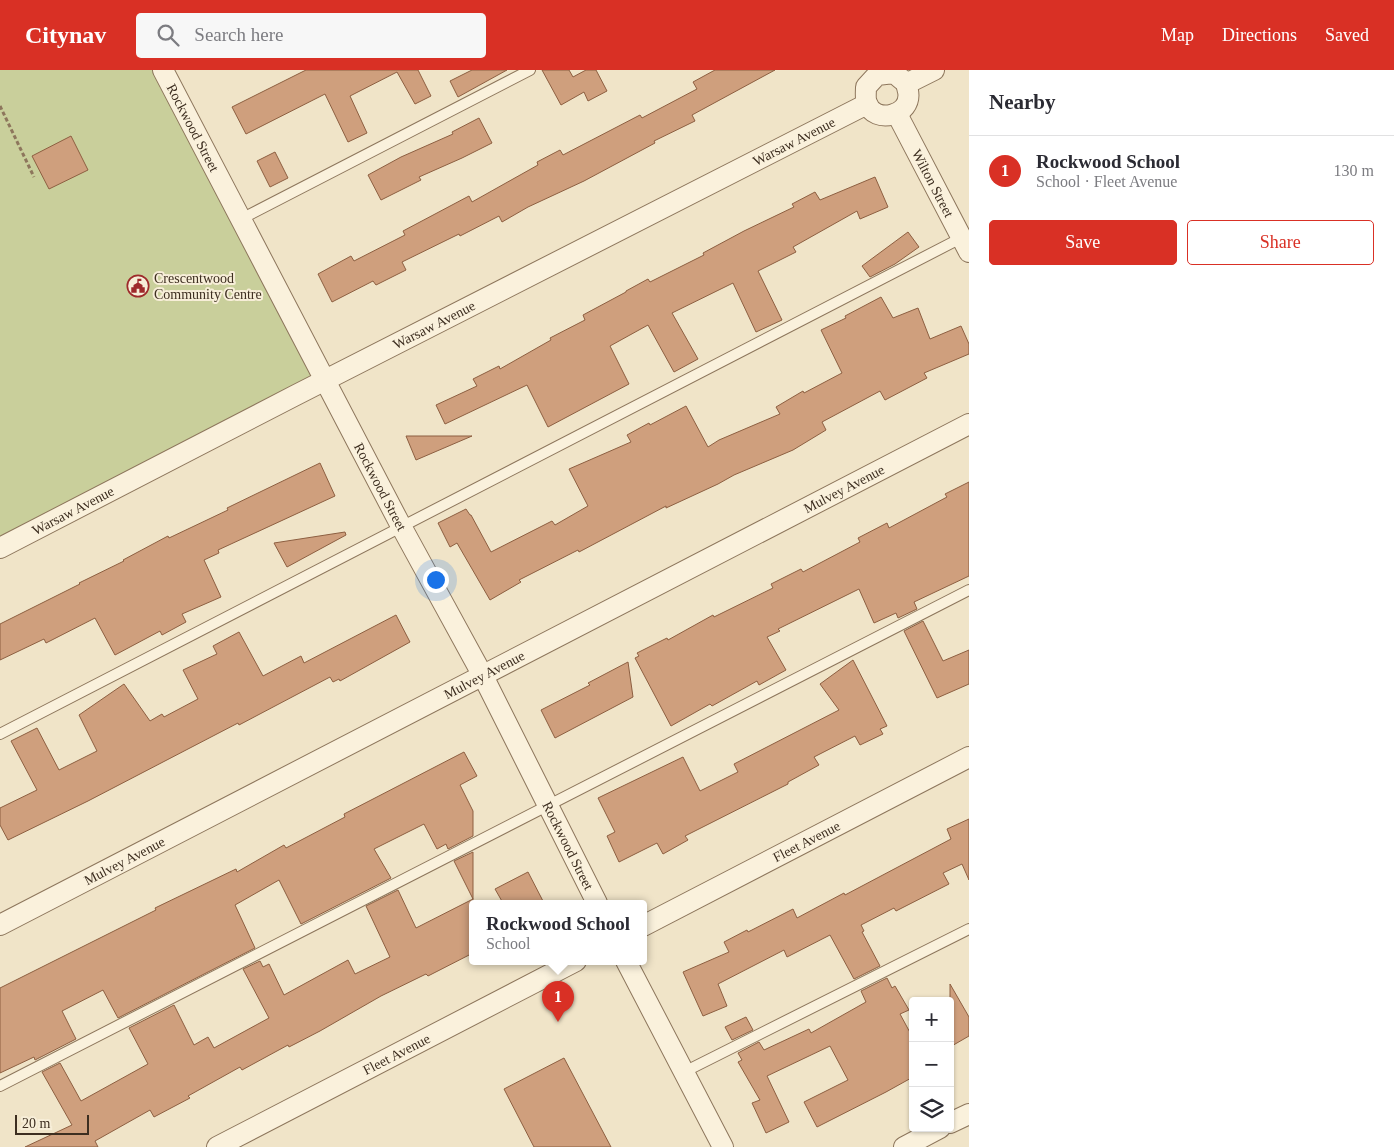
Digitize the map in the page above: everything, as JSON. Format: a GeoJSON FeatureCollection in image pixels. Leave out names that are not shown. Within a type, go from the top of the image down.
{"type":"FeatureCollection","features":[{"type":"Feature","properties":{"kind":"street","name":"Rockwood Street"},"geometry":{"type":"LineString","coordinates":[[163,70],[401,526],[483,676],[595,900]]}},
{"type":"Feature","properties":{"kind":"street"},"geometry":{"type":"LineString","coordinates":[[906,84],[934,70]]}},
{"type":"Feature","properties":{"kind":"street"},"geometry":{"type":"LineString","coordinates":[[876,72],[894,73],[906,84],[909,95],[905,106],[897,114],[886,116],[875,112],[867,104],[866,87],[876,72]]}},
{"type":"Feature","properties":{"kind":"street","name":"Warsaw Avenue"},"geometry":{"type":"LineString","coordinates":[[0,548],[867,104]]}},
{"type":"Feature","properties":{"kind":"street","name":"Wilton Street"},"geometry":{"type":"LineString","coordinates":[[897,114],[967,242]]}},
{"type":"Feature","properties":{"kind":"street","name":"Mulvey Avenue"},"geometry":{"type":"LineString","coordinates":[[0,925],[969,424]]}},
{"type":"Feature","properties":{"kind":"street","name":"Fleet Avenue"},"geometry":{"type":"LineString","coordinates":[[647,924],[969,757]]}},
{"type":"Feature","properties":{"kind":"street","name":"Fleet Avenue"},"geometry":{"type":"LineString","coordinates":[[217,1147],[568,965]]}},
{"type":"Feature","properties":{"kind":"street"},"geometry":{"type":"LineString","coordinates":[[628,965],[723,1147]]}},
{"type":"Feature","properties":{"kind":"street"},"geometry":{"type":"LineString","coordinates":[[954,1121],[969,1114]]}},
{"type":"Feature","properties":{"kind":"street"},"geometry":{"type":"LineString","coordinates":[[904,1147],[932,1132]]}},
{"type":"Feature","properties":{"kind":"lane"},"geometry":{"type":"LineString","coordinates":[[241,219],[530,70]]}},
{"type":"Feature","properties":{"kind":"lane"},"geometry":{"type":"LineString","coordinates":[[0,734],[401,526],[967,242]]}},
{"type":"Feature","properties":{"kind":"lane"},"geometry":{"type":"LineString","coordinates":[[0,1086],[969,590]]}},
{"type":"Feature","properties":{"kind":"lane"},"geometry":{"type":"LineString","coordinates":[[684,1072],[969,929]]}},
{"type":"Feature","properties":{"kind":"path"},"geometry":{"type":"LineString","coordinates":[[0,106],[34,177]]}},
{"type":"Feature","properties":{"kind":"green space","name":"Crescentwood Community Centre"},"geometry":{"type":"Polygon","coordinates":[[[0,70],[163,70],[325,380],[0,548],[0,70]]]}},
{"type":"Feature","properties":{"kind":"building"},"geometry":{"type":"Polygon","coordinates":[[[306,70],[418,70],[431,96],[415,104],[397,72],[350,96],[367,133],[348,142],[325,94],[246,134],[232,107],[306,70]]]}},
{"type":"Feature","properties":{"kind":"building"},"geometry":{"type":"Polygon","coordinates":[[[472,70],[507,70],[458,97],[450,81],[472,70]]]}},
{"type":"Feature","properties":{"kind":"building"},"geometry":{"type":"Polygon","coordinates":[[[542,70],[569,70],[573,77],[586,70],[596,70],[607,91],[588,101],[584,92],[561,105],[542,70]]]}},
{"type":"Feature","properties":{"kind":"building"},"geometry":{"type":"Polygon","coordinates":[[[715,70],[775,70],[692,115],[695,121],[654,141],[655,143],[584,181],[528,207],[502,222],[499,216],[460,236],[459,234],[402,262],[406,270],[376,285],[373,281],[332,302],[318,274],[351,256],[354,261],[405,235],[403,231],[469,196],[472,202],[538,165],[537,162],[560,150],[563,155],[640,115],[642,118],[697,89],[693,82],[715,70]]]}},
{"type":"Feature","properties":{"kind":"building"},"geometry":{"type":"Polygon","coordinates":[[[479,118],[492,143],[419,177],[421,180],[381,200],[368,175],[401,157],[453,134],[452,132],[479,118]]]}},
{"type":"Feature","properties":{"kind":"building"},"geometry":{"type":"Polygon","coordinates":[[[71,136],[88,170],[49,189],[32,156],[71,136]]]}},
{"type":"Feature","properties":{"kind":"building"},"geometry":{"type":"Polygon","coordinates":[[[275,152],[288,178],[270,187],[257,161],[275,152]]]}},
{"type":"Feature","properties":{"kind":"building"},"geometry":{"type":"Polygon","coordinates":[[[875,177],[888,207],[860,219],[857,211],[793,247],[796,252],[758,271],[782,320],[756,332],[733,283],[672,313],[698,359],[674,372],[648,325],[610,346],[629,384],[548,427],[527,385],[445,424],[436,405],[477,386],[473,379],[499,366],[500,369],[551,340],[550,338],[585,320],[583,315],[648,279],[650,282],[704,255],[703,253],[744,231],[794,207],[792,204],[815,192],[820,200],[875,177]]]}},
{"type":"Feature","properties":{"kind":"building"},"geometry":{"type":"Polygon","coordinates":[[[908,232],[919,247],[895,264],[870,277],[862,266],[908,232]]]}},
{"type":"Feature","properties":{"kind":"building"},"geometry":{"type":"Polygon","coordinates":[[[881,297],[893,318],[918,308],[930,339],[961,326],[969,344],[969,354],[924,373],[927,378],[885,400],[880,391],[822,422],[826,430],[793,450],[734,475],[666,508],[666,506],[579,552],[578,550],[519,580],[521,582],[490,600],[457,543],[450,547],[438,523],[466,509],[491,552],[552,521],[555,525],[588,506],[569,469],[631,442],[627,435],[686,406],[708,447],[719,440],[780,414],[776,407],[803,391],[804,393],[842,373],[821,330],[846,318],[845,316],[881,297]]]}},
{"type":"Feature","properties":{"kind":"building"},"geometry":{"type":"Polygon","coordinates":[[[406,436],[472,436],[416,460],[406,436]]]}},
{"type":"Feature","properties":{"kind":"building"},"geometry":{"type":"Polygon","coordinates":[[[320,463],[335,496],[218,550],[219,553],[204,560],[221,597],[182,614],[186,622],[162,635],[160,631],[115,655],[95,618],[46,643],[44,639],[0,660],[0,624],[124,561],[168,536],[169,538],[228,510],[227,508],[320,463]]]}},
{"type":"Feature","properties":{"kind":"building"},"geometry":{"type":"Polygon","coordinates":[[[969,482],[969,576],[914,602],[917,609],[898,618],[896,613],[874,623],[859,589],[778,629],[780,631],[767,637],[786,670],[759,685],[757,681],[671,726],[635,658],[639,656],[637,653],[667,638],[668,640],[713,615],[714,617],[773,588],[771,584],[801,569],[803,572],[860,542],[858,538],[887,523],[889,528],[947,497],[945,494],[969,482]]]}},
{"type":"Feature","properties":{"kind":"building"},"geometry":{"type":"Polygon","coordinates":[[[345,532],[346,535],[287,567],[274,543],[345,532]]]}},
{"type":"Feature","properties":{"kind":"building"},"geometry":{"type":"Polygon","coordinates":[[[396,615],[410,642],[340,681],[339,679],[333,682],[330,677],[239,725],[238,723],[88,801],[8,840],[0,825],[0,808],[37,790],[11,741],[37,728],[59,770],[97,751],[79,715],[124,684],[150,721],[162,714],[164,717],[198,699],[183,670],[217,654],[213,646],[239,632],[263,676],[301,656],[304,663],[396,615]]]}},
{"type":"Feature","properties":{"kind":"building"},"geometry":{"type":"Polygon","coordinates":[[[923,621],[943,661],[969,650],[969,684],[937,698],[904,631],[923,621]]]}},
{"type":"Feature","properties":{"kind":"building"},"geometry":{"type":"Polygon","coordinates":[[[853,660],[887,726],[880,729],[883,734],[860,745],[855,736],[814,757],[819,765],[788,782],[788,784],[685,836],[688,840],[663,854],[657,843],[619,862],[607,836],[615,832],[598,798],[683,757],[700,791],[738,772],[734,764],[839,710],[820,684],[853,660]]]}},
{"type":"Feature","properties":{"kind":"building"},"geometry":{"type":"Polygon","coordinates":[[[628,662],[633,697],[555,738],[541,710],[590,685],[588,683],[628,662]]]}},
{"type":"Feature","properties":{"kind":"building"},"geometry":{"type":"Polygon","coordinates":[[[464,752],[477,776],[460,785],[473,811],[473,836],[448,849],[446,844],[437,849],[424,824],[374,849],[391,878],[301,924],[279,880],[235,905],[255,948],[118,1018],[103,990],[62,1011],[76,1039],[35,1060],[34,1057],[0,1073],[0,988],[156,910],[155,908],[236,869],[237,872],[284,845],[286,848],[345,817],[344,814],[464,752]]]}},
{"type":"Feature","properties":{"kind":"building"},"geometry":{"type":"Polygon","coordinates":[[[969,819],[969,880],[962,864],[943,873],[949,884],[896,911],[894,908],[861,925],[864,931],[862,932],[880,966],[854,979],[830,935],[787,957],[784,950],[718,984],[727,1006],[703,1016],[683,972],[729,952],[724,942],[747,930],[748,932],[793,909],[797,918],[951,839],[947,829],[969,819]]]}},
{"type":"Feature","properties":{"kind":"building"},"geometry":{"type":"Polygon","coordinates":[[[473,852],[473,899],[454,861],[473,852]]]}},
{"type":"Feature","properties":{"kind":"building"},"geometry":{"type":"Polygon","coordinates":[[[528,872],[542,900],[501,900],[495,889],[528,872]]]}},
{"type":"Feature","properties":{"kind":"building"},"geometry":{"type":"Polygon","coordinates":[[[398,890],[416,928],[469,901],[469,955],[428,976],[426,974],[381,996],[320,1031],[289,1047],[288,1045],[242,1070],[240,1067],[188,1096],[190,1098],[154,1117],[150,1110],[95,1141],[98,1147],[25,1147],[72,1125],[42,1072],[60,1063],[81,1101],[148,1064],[129,1028],[174,1005],[194,1045],[208,1037],[214,1048],[269,1018],[243,969],[260,961],[263,967],[269,964],[284,995],[348,960],[355,974],[390,957],[366,906],[398,890]]]}},
{"type":"Feature","properties":{"kind":"building"},"geometry":{"type":"Polygon","coordinates":[[[887,978],[892,988],[895,986],[909,1010],[900,1014],[909,1031],[909,1079],[817,1127],[804,1102],[848,1080],[830,1046],[767,1076],[789,1122],[766,1133],[752,1103],[760,1100],[738,1062],[742,1060],[738,1053],[759,1042],[764,1050],[809,1029],[811,1033],[866,1002],[861,991],[887,978]]]}},
{"type":"Feature","properties":{"kind":"building"},"geometry":{"type":"Polygon","coordinates":[[[950,984],[969,1017],[969,1036],[954,1045],[954,997],[950,997],[950,984]]]}},
{"type":"Feature","properties":{"kind":"building"},"geometry":{"type":"Polygon","coordinates":[[[746,1017],[753,1030],[732,1040],[725,1027],[746,1017]]]}},
{"type":"Feature","properties":{"kind":"building"},"geometry":{"type":"Polygon","coordinates":[[[564,1058],[611,1147],[534,1147],[504,1089],[564,1058]]]}},
{"type":"Feature","properties":{"kind":"place","name":"Crescentwood Community Centre"},"geometry":{"type":"Point","coordinates":[138,286]}},
{"type":"Feature","properties":{"kind":"place","name":"Rockwood School"},"geometry":{"type":"Point","coordinates":[558,1022]}}]}
